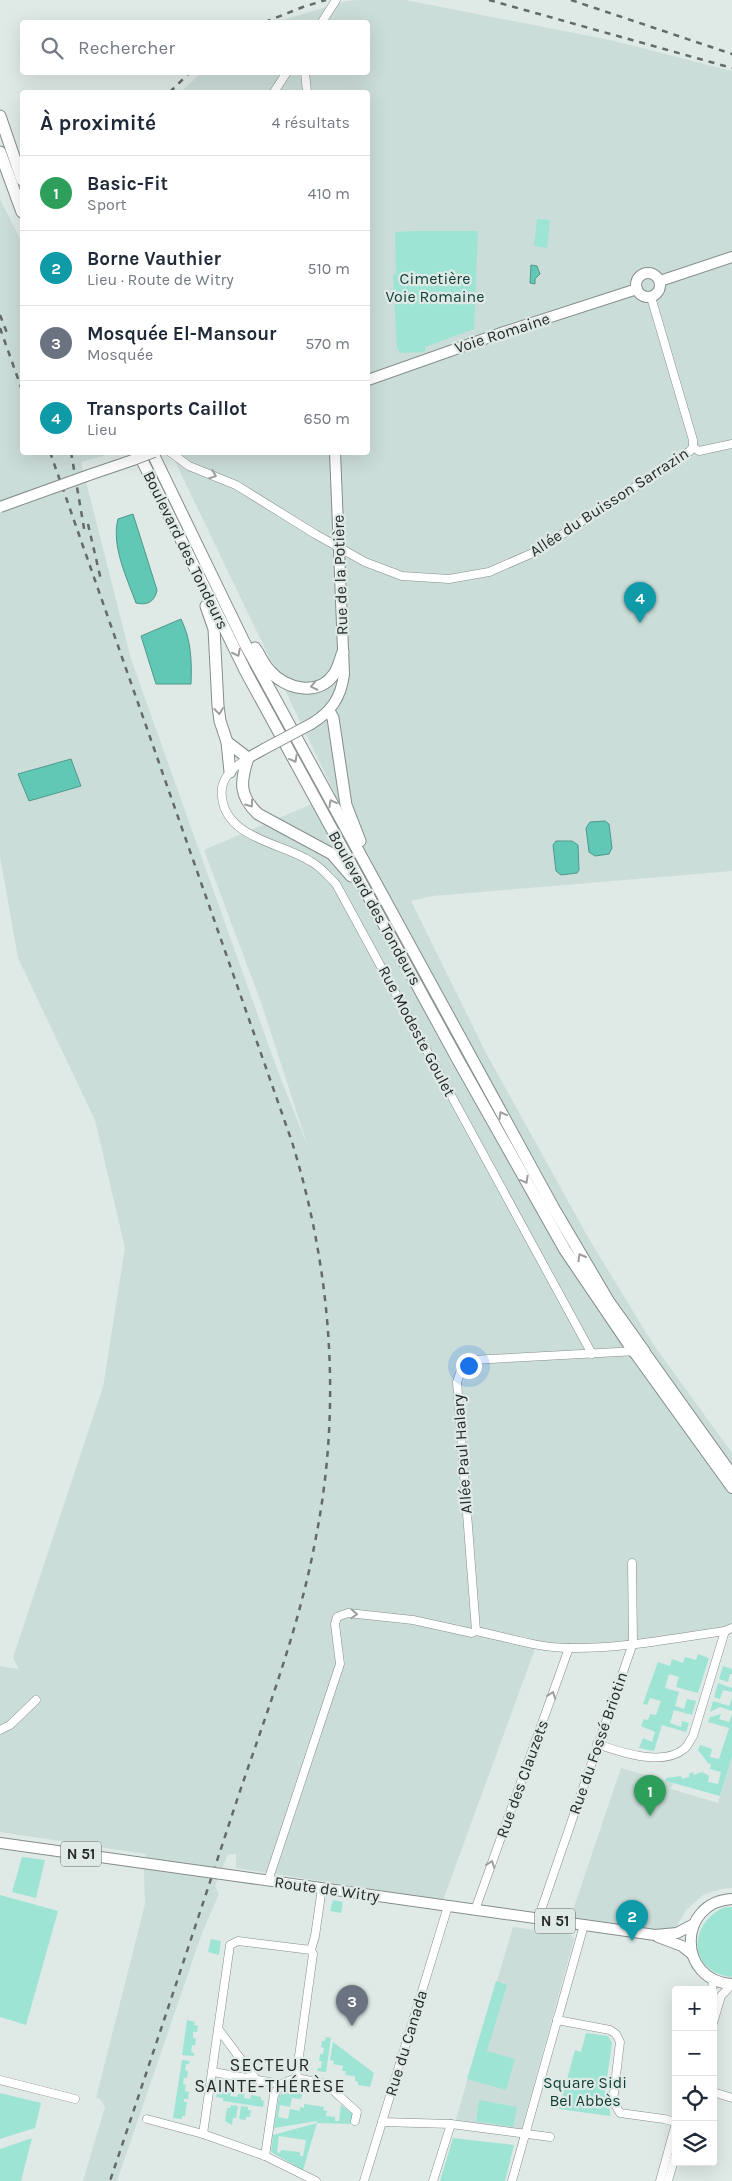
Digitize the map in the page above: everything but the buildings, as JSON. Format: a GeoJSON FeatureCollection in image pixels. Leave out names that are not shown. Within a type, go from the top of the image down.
{"type":"FeatureCollection","features":[{"type":"Feature","properties":{"kind":"highway"},"geometry":{"type":"LineString","coordinates":[[0,116],[20,174]]}},
{"type":"Feature","properties":{"kind":"highway"},"geometry":{"type":"LineString","coordinates":[[0,152],[20,207]]}},
{"type":"Feature","properties":{"kind":"highway","name":"Boulevard des Tondeurs"},"geometry":{"type":"LineString","coordinates":[[154,455],[244,642],[584,1262],[639,1351]]}},
{"type":"Feature","properties":{"kind":"highway","name":"Boulevard des Tondeurs"},"geometry":{"type":"LineString","coordinates":[[136,456],[172,521],[250,679],[458,1060],[565,1250],[639,1351]]}},
{"type":"Feature","properties":{"kind":"highway"},"geometry":{"type":"LineString","coordinates":[[172,521],[182,555],[214,629],[218,706],[220,721],[228,742],[230,772]]}},
{"type":"Feature","properties":{"kind":"highway"},"geometry":{"type":"LineString","coordinates":[[204,560],[268,670],[279,680],[300,688],[313,688],[326,683],[334,675],[343,652]]}},
{"type":"Feature","properties":{"kind":"highway"},"geometry":{"type":"LineString","coordinates":[[329,711],[333,718],[346,805],[361,842],[392,904],[403,933]]}},
{"type":"Feature","properties":{"kind":"highway"},"geometry":{"type":"LineString","coordinates":[[228,742],[248,758],[243,774],[242,786],[250,806],[258,814],[320,846],[340,862],[357,886],[432,1022],[458,1060]]}},
{"type":"Feature","properties":{"kind":"main road"},"geometry":{"type":"LineString","coordinates":[[660,281],[732,257]]}},
{"type":"Feature","properties":{"kind":"main road"},"geometry":{"type":"LineString","coordinates":[[645,273],[653,274],[660,281],[658,292],[651,297],[641,295],[636,289],[638,278],[645,273]]}},
{"type":"Feature","properties":{"kind":"main road","name":"Voie Romaine"},"geometry":{"type":"LineString","coordinates":[[370,379],[504,332],[636,289]]}},
{"type":"Feature","properties":{"kind":"main road","name":"Rue de la Potière"},"geometry":{"type":"LineString","coordinates":[[329,711],[339,697],[344,674],[335,455]]}},
{"type":"Feature","properties":{"kind":"main road"},"geometry":{"type":"LineString","coordinates":[[0,507],[136,456]]}},
{"type":"Feature","properties":{"kind":"main road"},"geometry":{"type":"LineString","coordinates":[[248,758],[311,724],[329,711]]}},
{"type":"Feature","properties":{"kind":"main road"},"geometry":{"type":"LineString","coordinates":[[639,1351],[732,1474]]}},
{"type":"Feature","properties":{"kind":"main road"},"geometry":{"type":"LineString","coordinates":[[639,1351],[732,1488]]}},
{"type":"Feature","properties":{"kind":"main road","name":"Route de Witry"},"geometry":{"type":"LineString","coordinates":[[0,1843],[655,1935],[677,1933],[694,1924]]}},
{"type":"Feature","properties":{"kind":"main road"},"geometry":{"type":"LineString","coordinates":[[732,1899],[717,1902],[708,1907],[694,1924],[690,1940],[692,1954],[713,1984],[732,1984]]}},
{"type":"Feature","properties":{"kind":"main road","name":"Route de Witry"},"geometry":{"type":"LineString","coordinates":[[655,1935],[682,1946],[692,1954]]}},
{"type":"Feature","properties":{"kind":"street"},"geometry":{"type":"LineString","coordinates":[[323,20],[335,1]]}},
{"type":"Feature","properties":{"kind":"street"},"geometry":{"type":"LineString","coordinates":[[275,90],[286,75]]}},
{"type":"Feature","properties":{"kind":"street"},"geometry":{"type":"LineString","coordinates":[[306,75],[306,90]]}},
{"type":"Feature","properties":{"kind":"street"},"geometry":{"type":"LineString","coordinates":[[651,297],[693,440],[693,446],[699,451],[732,444]]}},
{"type":"Feature","properties":{"kind":"street","name":"Allée du Buisson Sarrazin"},"geometry":{"type":"LineString","coordinates":[[174,455],[189,466],[236,485],[314,534],[365,562],[402,576],[449,579],[490,572],[535,552],[690,450],[693,446]]}},
{"type":"Feature","properties":{"kind":"street"},"geometry":{"type":"LineString","coordinates":[[230,772],[248,758]]}},
{"type":"Feature","properties":{"kind":"street","name":"Rue Modeste Goulet"},"geometry":{"type":"LineString","coordinates":[[230,772],[224,782],[221,793],[222,806],[229,818],[239,828],[310,861],[336,884],[592,1354]]}},
{"type":"Feature","properties":{"kind":"street","name":"Allée Paul Halary"},"geometry":{"type":"LineString","coordinates":[[476,1630],[457,1382],[460,1370],[471,1360],[639,1351]]}},
{"type":"Feature","properties":{"kind":"street","name":"Rue du Fossé Briotin"},"geometry":{"type":"LineString","coordinates":[[538,1919],[633,1643],[632,1563]]}},
{"type":"Feature","properties":{"kind":"street"},"geometry":{"type":"LineString","coordinates":[[268,1881],[340,1664],[335,1624],[340,1615],[348,1613],[413,1620],[472,1633],[476,1630],[536,1644],[568,1648],[633,1643],[728,1630],[693,1736],[685,1749],[670,1756],[651,1757],[626,1753],[597,1744]]}},
{"type":"Feature","properties":{"kind":"street","name":"Rue des Clauzets"},"geometry":{"type":"LineString","coordinates":[[475,1910],[568,1648]]}},
{"type":"Feature","properties":{"kind":"street"},"geometry":{"type":"LineString","coordinates":[[0,1730],[10,1724],[36,1700]]}},
{"type":"Feature","properties":{"kind":"street"},"geometry":{"type":"LineString","coordinates":[[296,2078],[313,1954],[311,1950],[322,1888]]}},
{"type":"Feature","properties":{"kind":"street","name":"Rue du Canada"},"geometry":{"type":"LineString","coordinates":[[364,2181],[448,1906]]}},
{"type":"Feature","properties":{"kind":"street"},"geometry":{"type":"LineString","coordinates":[[512,2181],[584,1925]]}},
{"type":"Feature","properties":{"kind":"street"},"geometry":{"type":"LineString","coordinates":[[203,2134],[230,1945],[238,1941],[311,1950]]}},
{"type":"Feature","properties":{"kind":"street"},"geometry":{"type":"LineString","coordinates":[[717,2010],[721,1996],[732,1984]]}},
{"type":"Feature","properties":{"kind":"street"},"geometry":{"type":"LineString","coordinates":[[558,2020],[610,2030],[616,2034],[620,2042],[613,2101],[620,2114],[672,2122]]}},
{"type":"Feature","properties":{"kind":"street"},"geometry":{"type":"LineString","coordinates":[[219,2030],[255,2078]]}},
{"type":"Feature","properties":{"kind":"street"},"geometry":{"type":"LineString","coordinates":[[213,2072],[281,2084],[296,2078],[320,2082],[330,2087],[357,2112],[355,2121]]}},
{"type":"Feature","properties":{"kind":"street"},"geometry":{"type":"LineString","coordinates":[[0,2080],[75,2099]]}},
{"type":"Feature","properties":{"kind":"street"},"geometry":{"type":"LineString","coordinates":[[265,2156],[274,2095],[281,2084]]}},
{"type":"Feature","properties":{"kind":"street"},"geometry":{"type":"LineString","coordinates":[[717,2093],[732,2098]]}},
{"type":"Feature","properties":{"kind":"street"},"geometry":{"type":"LineString","coordinates":[[147,2119],[203,2134],[265,2156],[316,2181]]}},
{"type":"Feature","properties":{"kind":"street"},"geometry":{"type":"LineString","coordinates":[[382,2122],[452,2124],[550,2137]]}},
{"type":"Feature","properties":{"kind":"street"},"geometry":{"type":"LineString","coordinates":[[433,2181],[452,2124]]}},
{"type":"Feature","properties":{"kind":"street"},"geometry":{"type":"LineString","coordinates":[[660,2181],[672,2138]]}},
{"type":"Feature","properties":{"kind":"street"},"geometry":{"type":"LineString","coordinates":[[668,2181],[672,2166]]}},
{"type":"Feature","properties":{"kind":"shaded area"},"geometry":{"type":"Polygon","coordinates":[[[405,0],[610,40],[732,71],[732,871],[433,896],[411,901],[486,1053],[589,1239],[653,1344],[732,1453],[732,1629],[635,1648],[574,1651],[537,1647],[443,1900],[236,1868],[236,1854],[228,1854],[215,1886],[219,1894],[202,1933],[117,2181],[83,2181],[105,2107],[100,2099],[96,2098],[145,1904],[144,1871],[146,1854],[0,1832],[0,1666],[19,1669],[13,1658],[103,1387],[125,1248],[95,1120],[18,958],[0,856],[0,199],[20,239],[20,455],[106,455],[81,462],[131,659],[277,1069],[308,1147],[262,1005],[204,850],[335,794],[172,455],[370,455],[370,90],[183,90],[199,75],[370,75],[370,20],[284,20],[346,1],[405,0]]]}},
{"type":"Feature","properties":{"kind":"shaded area"},"geometry":{"type":"Polygon","coordinates":[[[531,265],[537,266],[540,274],[535,279],[535,284],[530,283],[531,265]]]}},
{"type":"Feature","properties":{"kind":"shaded area"},"geometry":{"type":"Polygon","coordinates":[[[133,514],[157,590],[153,600],[144,604],[136,603],[118,551],[116,529],[118,519],[133,514]]]}},
{"type":"Feature","properties":{"kind":"shaded area"},"geometry":{"type":"Polygon","coordinates":[[[181,619],[187,634],[190,650],[191,684],[156,684],[141,636],[181,619]]]}},
{"type":"Feature","properties":{"kind":"shaded area"},"geometry":{"type":"Polygon","coordinates":[[[71,759],[81,786],[29,801],[18,774],[71,759]]]}},
{"type":"Feature","properties":{"kind":"shaded area"},"geometry":{"type":"Polygon","coordinates":[[[605,821],[609,824],[612,848],[609,854],[595,856],[589,852],[586,828],[590,822],[605,821]]]}},
{"type":"Feature","properties":{"kind":"shaded area"},"geometry":{"type":"Polygon","coordinates":[[[556,841],[572,841],[578,845],[579,870],[577,873],[561,875],[556,871],[553,845],[556,841]]]}},
{"type":"Feature","properties":{"kind":"shaded area"},"geometry":{"type":"Polygon","coordinates":[[[732,1757],[732,1888],[721,1889],[703,1895],[686,1910],[675,1929],[655,1935],[570,1923],[621,1768],[673,1783],[671,1789],[718,1803],[732,1757]]]}},
{"type":"Feature","properties":{"kind":"shaded area"},"geometry":{"type":"Polygon","coordinates":[[[513,1927],[571,1935],[574,1939],[521,2131],[455,2122],[513,1927]]]}},
{"type":"Feature","properties":{"kind":"green space"},"geometry":{"type":"Polygon","coordinates":[[[537,219],[550,220],[547,248],[534,246],[537,219]]]}},
{"type":"Feature","properties":{"kind":"green space","name":"Cimetière Voie Romaine"},"geometry":{"type":"Polygon","coordinates":[[[478,231],[474,329],[425,347],[425,352],[399,353],[399,349],[397,349],[393,274],[396,274],[395,232],[478,231]]]}},
{"type":"Feature","properties":{"kind":"green space"},"geometry":{"type":"Polygon","coordinates":[[[698,1654],[709,1658],[698,1693],[676,1687],[679,1677],[669,1674],[665,1688],[679,1692],[675,1706],[684,1709],[687,1699],[696,1701],[692,1715],[674,1710],[670,1723],[681,1727],[682,1721],[689,1723],[686,1732],[662,1725],[654,1751],[639,1748],[643,1738],[652,1742],[655,1732],[641,1726],[644,1719],[648,1720],[650,1714],[656,1715],[661,1701],[650,1698],[647,1705],[643,1704],[658,1662],[670,1666],[672,1659],[683,1663],[685,1657],[696,1660],[698,1654]]]}},
{"type":"Feature","properties":{"kind":"green space"},"geometry":{"type":"Polygon","coordinates":[[[723,1666],[732,1669],[728,1682],[719,1679],[723,1666]]]}},
{"type":"Feature","properties":{"kind":"green space"},"geometry":{"type":"Polygon","coordinates":[[[718,1683],[732,1688],[732,1692],[723,1690],[720,1699],[714,1697],[718,1683]]]}},
{"type":"Feature","properties":{"kind":"green space"},"geometry":{"type":"Polygon","coordinates":[[[732,1698],[732,1711],[720,1707],[710,1712],[713,1701],[729,1706],[732,1698]]]}},
{"type":"Feature","properties":{"kind":"green space"},"geometry":{"type":"Polygon","coordinates":[[[721,1714],[719,1719],[729,1722],[732,1714],[732,1757],[720,1796],[666,1781],[666,1778],[681,1776],[682,1779],[689,1777],[689,1774],[693,1772],[694,1775],[702,1772],[709,1776],[708,1782],[718,1784],[721,1772],[710,1769],[711,1764],[708,1763],[698,1750],[700,1745],[712,1749],[710,1757],[719,1759],[729,1728],[708,1722],[710,1717],[721,1714]]]}},
{"type":"Feature","properties":{"kind":"green space"},"geometry":{"type":"Polygon","coordinates":[[[22,1857],[45,1860],[36,1898],[12,1892],[22,1857]]]}},
{"type":"Feature","properties":{"kind":"green space"},"geometry":{"type":"Polygon","coordinates":[[[0,1895],[58,1911],[26,2025],[0,2017],[0,1895]]]}},
{"type":"Feature","properties":{"kind":"green space"},"geometry":{"type":"Polygon","coordinates":[[[333,1900],[343,1902],[341,1913],[330,1911],[333,1900]]]}},
{"type":"Feature","properties":{"kind":"green space"},"geometry":{"type":"Polygon","coordinates":[[[725,1907],[732,1907],[732,1977],[718,1974],[707,1967],[701,1958],[698,1947],[699,1936],[704,1925],[712,1915],[725,1907]]]}},
{"type":"Feature","properties":{"kind":"green space"},"geometry":{"type":"Polygon","coordinates":[[[211,1939],[221,1941],[219,1955],[208,1952],[211,1939]]]}},
{"type":"Feature","properties":{"kind":"green space"},"geometry":{"type":"Polygon","coordinates":[[[496,1981],[507,1985],[487,2051],[515,2059],[506,2090],[467,2079],[496,1981]]]}},
{"type":"Feature","properties":{"kind":"green space"},"geometry":{"type":"Polygon","coordinates":[[[187,2020],[195,2022],[194,2025],[198,2026],[197,2032],[193,2032],[193,2038],[196,2039],[195,2046],[192,2045],[191,2052],[194,2053],[194,2056],[182,2055],[187,2020]]]}},
{"type":"Feature","properties":{"kind":"green space","name":"Square Sidi Bel Abbès"},"geometry":{"type":"Polygon","coordinates":[[[586,2033],[608,2036],[612,2043],[605,2093],[610,2116],[559,2109],[575,2050],[581,2052],[586,2033]]]}},
{"type":"Feature","properties":{"kind":"green space"},"geometry":{"type":"Polygon","coordinates":[[[326,2037],[331,2038],[326,2072],[317,2071],[318,2068],[321,2068],[320,2054],[323,2054],[324,2048],[321,2047],[322,2041],[325,2041],[326,2037]]]}},
{"type":"Feature","properties":{"kind":"green space"},"geometry":{"type":"Polygon","coordinates":[[[333,2042],[374,2073],[370,2087],[358,2085],[358,2082],[355,2081],[355,2076],[345,2075],[346,2071],[342,2071],[343,2066],[333,2064],[334,2061],[330,2060],[333,2042]]]}},
{"type":"Feature","properties":{"kind":"green space"},"geometry":{"type":"Polygon","coordinates":[[[182,2060],[190,2061],[189,2064],[186,2064],[187,2078],[184,2078],[183,2084],[186,2085],[185,2091],[189,2092],[188,2099],[184,2099],[184,2102],[187,2102],[185,2116],[182,2116],[182,2119],[173,2118],[182,2060]]]}},
{"type":"Feature","properties":{"kind":"green space"},"geometry":{"type":"Polygon","coordinates":[[[288,2089],[303,2091],[301,2099],[292,2098],[290,2107],[280,2105],[278,2117],[288,2119],[290,2109],[300,2111],[300,2107],[304,2108],[304,2104],[324,2107],[323,2110],[327,2111],[326,2116],[335,2117],[335,2121],[339,2121],[341,2105],[354,2115],[352,2124],[317,2123],[317,2121],[274,2128],[279,2096],[288,2089]]]}},
{"type":"Feature","properties":{"kind":"green space"},"geometry":{"type":"Polygon","coordinates":[[[221,2091],[231,2093],[230,2096],[237,2097],[238,2094],[244,2094],[244,2098],[250,2099],[251,2095],[261,2097],[261,2100],[264,2101],[263,2107],[223,2101],[223,2098],[216,2097],[221,2091]]]}},
{"type":"Feature","properties":{"kind":"green space"},"geometry":{"type":"Polygon","coordinates":[[[0,2093],[41,2103],[35,2128],[0,2139],[0,2093]]]}},
{"type":"Feature","properties":{"kind":"green space"},"geometry":{"type":"Polygon","coordinates":[[[479,2100],[517,2107],[513,2127],[476,2121],[479,2100]]]}},
{"type":"Feature","properties":{"kind":"green space"},"geometry":{"type":"Polygon","coordinates":[[[231,2105],[238,2106],[236,2118],[233,2118],[232,2125],[225,2121],[227,2108],[230,2108],[231,2105]]]}},
{"type":"Feature","properties":{"kind":"green space"},"geometry":{"type":"Polygon","coordinates":[[[241,2106],[248,2107],[248,2110],[251,2110],[250,2117],[246,2117],[246,2120],[239,2119],[241,2106]]]}},
{"type":"Feature","properties":{"kind":"green space"},"geometry":{"type":"Polygon","coordinates":[[[317,2123],[303,2170],[271,2152],[273,2135],[317,2123]],[[279,2136],[277,2152],[280,2153],[281,2150],[300,2152],[300,2156],[303,2156],[306,2140],[279,2136]]]}},
{"type":"Feature","properties":{"kind":"green space"},"geometry":{"type":"Polygon","coordinates":[[[32,2138],[21,2181],[0,2181],[0,2149],[32,2138]]]}},
{"type":"Feature","properties":{"kind":"green space"},"geometry":{"type":"Polygon","coordinates":[[[453,2138],[514,2145],[505,2181],[440,2181],[453,2138]]]}},
{"type":"Feature","properties":{"kind":"railway"},"geometry":{"type":"LineString","coordinates":[[270,20],[326,0]]}},
{"type":"Feature","properties":{"kind":"railway"},"geometry":{"type":"LineString","coordinates":[[489,0],[732,68]]}},
{"type":"Feature","properties":{"kind":"railway"},"geometry":{"type":"LineString","coordinates":[[571,0],[732,54]]}},
{"type":"Feature","properties":{"kind":"railway"},"geometry":{"type":"LineString","coordinates":[[172,90],[187,75]]}},
{"type":"Feature","properties":{"kind":"railway"},"geometry":{"type":"LineString","coordinates":[[0,315],[7,333]]}},
{"type":"Feature","properties":{"kind":"railway"},"geometry":{"type":"LineString","coordinates":[[0,328],[20,384]]}},
{"type":"Feature","properties":{"kind":"railway"},"geometry":{"type":"LineString","coordinates":[[51,455],[292,1142],[306,1191],[316,1241],[329,1341],[328,1442],[323,1492],[308,1576],[280,1676],[110,2181]]}},
{"type":"Feature","properties":{"kind":"railway"},"geometry":{"type":"LineString","coordinates":[[72,455],[85,534]]}},
{"type":"Feature","properties":{"kind":"railway"},"geometry":{"type":"LineString","coordinates":[[88,524],[101,580]]}},
{"type":"Feature","properties":{"kind":"place","name":"Transports Caillot"},"geometry":{"type":"Point","coordinates":[640,623]}},
{"type":"Feature","properties":{"kind":"place","name":"Basic-Fit"},"geometry":{"type":"Point","coordinates":[650,1816]}},
{"type":"Feature","properties":{"kind":"place","name":"Borne Vauthier"},"geometry":{"type":"Point","coordinates":[632,1941]}},
{"type":"Feature","properties":{"kind":"place","name":"Mosquée El-Mansour"},"geometry":{"type":"Point","coordinates":[352,2026]}},
{"type":"Feature","properties":{"kind":"district","name":"SECTEUR SAINTE-THÉRÈSE"},"geometry":{"type":"Point","coordinates":[270,2075]}}]}
